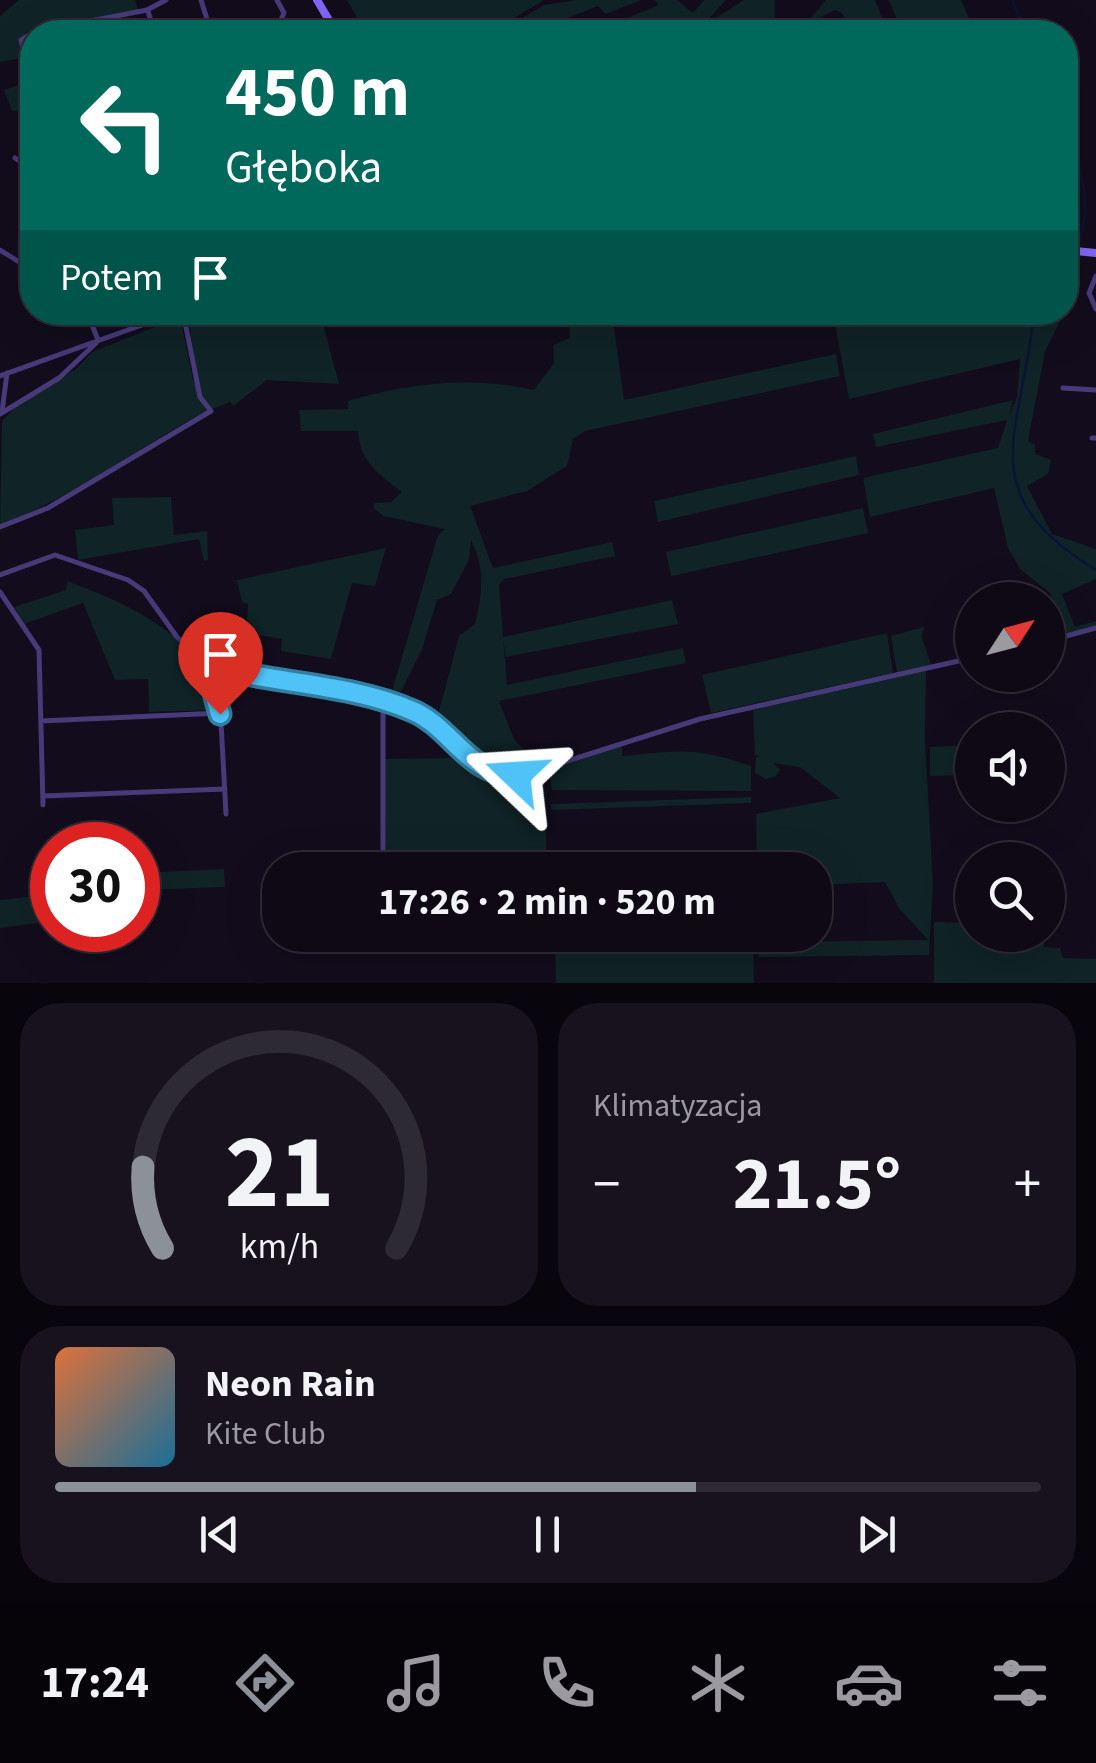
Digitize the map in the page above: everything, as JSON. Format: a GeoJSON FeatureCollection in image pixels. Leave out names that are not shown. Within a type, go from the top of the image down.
{"type":"FeatureCollection","features":[{"type":"Feature","properties":{"kind":"street"},"geometry":{"type":"LineString","coordinates":[[102,20],[148,10],[166,0]]}},
{"type":"Feature","properties":{"kind":"street"},"geometry":{"type":"LineString","coordinates":[[148,10],[151,20]]}},
{"type":"Feature","properties":{"kind":"street"},"geometry":{"type":"LineString","coordinates":[[15,158],[20,161]]}},
{"type":"Feature","properties":{"kind":"street"},"geometry":{"type":"LineString","coordinates":[[1096,276],[1089,288],[1096,309]]}},
{"type":"Feature","properties":{"kind":"street"},"geometry":{"type":"LineString","coordinates":[[92,325],[98,340]]}},
{"type":"Feature","properties":{"kind":"street"},"geometry":{"type":"LineString","coordinates":[[1,413],[4,375],[142,325]]}},
{"type":"Feature","properties":{"kind":"street"},"geometry":{"type":"LineString","coordinates":[[0,527],[48,508],[210,411],[200,397],[184,325]]}},
{"type":"Feature","properties":{"kind":"street"},"geometry":{"type":"LineString","coordinates":[[1,413],[59,378],[98,340]]}},
{"type":"Feature","properties":{"kind":"street"},"geometry":{"type":"LineString","coordinates":[[1063,388],[1096,390]]}},
{"type":"Feature","properties":{"kind":"street"},"geometry":{"type":"LineString","coordinates":[[0,575],[54,555],[128,580],[144,591],[168,625],[206,665],[220,714],[226,814]]}},
{"type":"Feature","properties":{"kind":"street"},"geometry":{"type":"LineString","coordinates":[[0,592],[40,650],[43,805]]}},
{"type":"Feature","properties":{"kind":"street"},"geometry":{"type":"LineString","coordinates":[[1065,636],[1096,628]]}},
{"type":"Feature","properties":{"kind":"street"},"geometry":{"type":"LineString","coordinates":[[206,665],[383,701],[421,714],[490,772],[523,774],[698,720],[955,662]]}},
{"type":"Feature","properties":{"kind":"street"},"geometry":{"type":"LineString","coordinates":[[383,701],[383,852]]}},
{"type":"Feature","properties":{"kind":"street"},"geometry":{"type":"LineString","coordinates":[[41,720],[220,714]]}},
{"type":"Feature","properties":{"kind":"street"},"geometry":{"type":"LineString","coordinates":[[43,796],[224,789]]}},
{"type":"Feature","properties":{"kind":"green space"},"geometry":{"type":"Polygon","coordinates":[[[19,0],[135,0],[138,10],[88,20],[20,20],[20,58],[0,62],[0,16],[19,0]]]}},
{"type":"Feature","properties":{"kind":"green space"},"geometry":{"type":"Polygon","coordinates":[[[347,0],[544,0],[511,20],[358,20],[347,0]]]}},
{"type":"Feature","properties":{"kind":"green space"},"geometry":{"type":"Polygon","coordinates":[[[575,0],[641,0],[606,14],[598,6],[562,20],[519,20],[544,5],[575,0]]]}},
{"type":"Feature","properties":{"kind":"green space"},"geometry":{"type":"Polygon","coordinates":[[[655,0],[677,0],[693,13],[704,0],[726,0],[707,20],[622,20],[659,5],[655,0]]]}},
{"type":"Feature","properties":{"kind":"green space"},"geometry":{"type":"Polygon","coordinates":[[[744,0],[775,0],[774,20],[712,20],[744,0]]]}},
{"type":"Feature","properties":{"kind":"green space"},"geometry":{"type":"Polygon","coordinates":[[[826,0],[875,0],[883,20],[845,20],[835,10],[809,20],[826,0]]]}},
{"type":"Feature","properties":{"kind":"green space"},"geometry":{"type":"Polygon","coordinates":[[[889,0],[961,0],[970,20],[897,20],[889,0]]]}},
{"type":"Feature","properties":{"kind":"green space"},"geometry":{"type":"Polygon","coordinates":[[[20,84],[20,110],[12,111],[4,90],[20,84]]]}},
{"type":"Feature","properties":{"kind":"green space"},"geometry":{"type":"Polygon","coordinates":[[[160,325],[182,325],[193,380],[197,379],[190,325],[323,325],[339,384],[267,380],[233,406],[230,402],[213,409],[203,398],[208,410],[80,486],[0,525],[2,421],[15,407],[77,368],[92,352],[160,325]]]}},
{"type":"Feature","properties":{"kind":"green space"},"geometry":{"type":"Polygon","coordinates":[[[569,325],[614,325],[624,400],[836,354],[840,376],[585,431],[573,439],[567,466],[527,491],[470,506],[493,568],[612,542],[615,556],[504,579],[499,585],[507,685],[683,648],[686,663],[499,701],[514,739],[538,764],[504,769],[478,759],[430,716],[437,719],[459,636],[475,624],[481,581],[471,540],[469,560],[451,594],[437,600],[422,649],[401,691],[392,691],[438,535],[445,529],[384,516],[374,509],[374,503],[391,502],[402,492],[367,460],[358,431],[301,431],[299,410],[348,409],[348,401],[441,384],[487,383],[534,390],[554,363],[553,345],[570,338],[569,325]]]}},
{"type":"Feature","properties":{"kind":"green space"},"geometry":{"type":"Polygon","coordinates":[[[835,325],[1058,325],[1045,351],[1028,441],[1035,445],[1035,454],[1051,460],[1048,474],[1027,486],[1052,534],[1096,549],[1096,579],[1065,593],[1065,582],[1036,582],[1020,569],[1008,548],[994,488],[870,517],[863,478],[998,448],[1007,420],[876,447],[873,434],[1013,400],[1009,417],[1017,397],[1020,359],[849,399],[835,325]]]}},
{"type":"Feature","properties":{"kind":"green space"},"geometry":{"type":"Polygon","coordinates":[[[856,456],[859,475],[658,522],[654,501],[856,456]]]}},
{"type":"Feature","properties":{"kind":"green space"},"geometry":{"type":"Polygon","coordinates":[[[171,497],[174,535],[207,531],[208,560],[204,561],[199,539],[78,560],[75,530],[114,525],[112,498],[171,497]]]}},
{"type":"Feature","properties":{"kind":"green space"},"geometry":{"type":"Polygon","coordinates":[[[863,508],[868,533],[671,576],[666,552],[863,508]]]}},
{"type":"Feature","properties":{"kind":"green space"},"geometry":{"type":"Polygon","coordinates":[[[386,548],[375,586],[352,583],[331,659],[281,651],[282,639],[246,633],[248,604],[242,602],[237,580],[386,548]]]}},
{"type":"Feature","properties":{"kind":"green space"},"geometry":{"type":"Polygon","coordinates":[[[67,581],[139,613],[183,644],[213,686],[219,710],[149,712],[148,679],[115,680],[83,603],[24,624],[14,607],[66,590],[67,581]]]}},
{"type":"Feature","properties":{"kind":"green space"},"geometry":{"type":"Polygon","coordinates":[[[672,600],[678,624],[506,657],[503,637],[672,600]]]}},
{"type":"Feature","properties":{"kind":"green space"},"geometry":{"type":"Polygon","coordinates":[[[1065,602],[1075,627],[1096,621],[1096,626],[1065,635],[1065,602]]]}},
{"type":"Feature","properties":{"kind":"green space"},"geometry":{"type":"Polygon","coordinates":[[[924,627],[922,637],[931,665],[897,673],[891,636],[924,627]]]}},
{"type":"Feature","properties":{"kind":"green space"},"geometry":{"type":"Polygon","coordinates":[[[887,633],[893,673],[711,713],[702,675],[887,633]]]}},
{"type":"Feature","properties":{"kind":"green space"},"geometry":{"type":"Polygon","coordinates":[[[926,671],[925,739],[933,885],[929,955],[759,957],[759,952],[832,952],[832,941],[928,940],[899,908],[885,882],[832,884],[832,852],[757,852],[756,814],[840,798],[800,767],[773,763],[780,770],[776,776],[766,779],[755,773],[759,757],[755,755],[753,710],[926,671]]]}},
{"type":"Feature","properties":{"kind":"green space"},"geometry":{"type":"Polygon","coordinates":[[[622,745],[622,756],[686,752],[715,755],[751,766],[751,791],[552,790],[548,769],[622,745]]]}},
{"type":"Feature","properties":{"kind":"green space"},"geometry":{"type":"Polygon","coordinates":[[[452,746],[494,774],[516,776],[544,771],[546,852],[386,852],[385,759],[452,758],[452,746]]]}},
{"type":"Feature","properties":{"kind":"green space"},"geometry":{"type":"Polygon","coordinates":[[[955,746],[955,775],[930,776],[930,747],[955,746]]]}},
{"type":"Feature","properties":{"kind":"green space"},"geometry":{"type":"Polygon","coordinates":[[[751,797],[751,803],[551,810],[551,804],[751,797]]]}},
{"type":"Feature","properties":{"kind":"green space"},"geometry":{"type":"Polygon","coordinates":[[[224,869],[225,887],[160,889],[160,872],[224,869]]]}},
{"type":"Feature","properties":{"kind":"green space"},"geometry":{"type":"Polygon","coordinates":[[[30,897],[30,924],[0,928],[0,900],[30,897]]]}},
{"type":"Feature","properties":{"kind":"green space"},"geometry":{"type":"Polygon","coordinates":[[[934,922],[955,923],[955,952],[1061,952],[1063,958],[1096,959],[1096,983],[934,983],[934,922]]]}},
{"type":"Feature","properties":{"kind":"green space"},"geometry":{"type":"Polygon","coordinates":[[[555,952],[753,952],[754,983],[556,983],[555,952]]]}},
{"type":"Feature","properties":{"kind":"waterway"},"geometry":{"type":"LineString","coordinates":[[1012,0],[1020,20]]}},
{"type":"Feature","properties":{"kind":"waterway"},"geometry":{"type":"LineString","coordinates":[[1078,164],[1085,201],[1078,241]]}},
{"type":"Feature","properties":{"kind":"waterway"},"geometry":{"type":"LineString","coordinates":[[1032,325],[1015,426],[1013,457],[1017,486],[1031,514],[1056,541],[1096,570]]}},
{"type":"Feature","properties":{"kind":"route"},"geometry":{"type":"LineString","coordinates":[[220,714],[206,665],[401,706],[421,714],[484,769],[516,775]]}}]}
